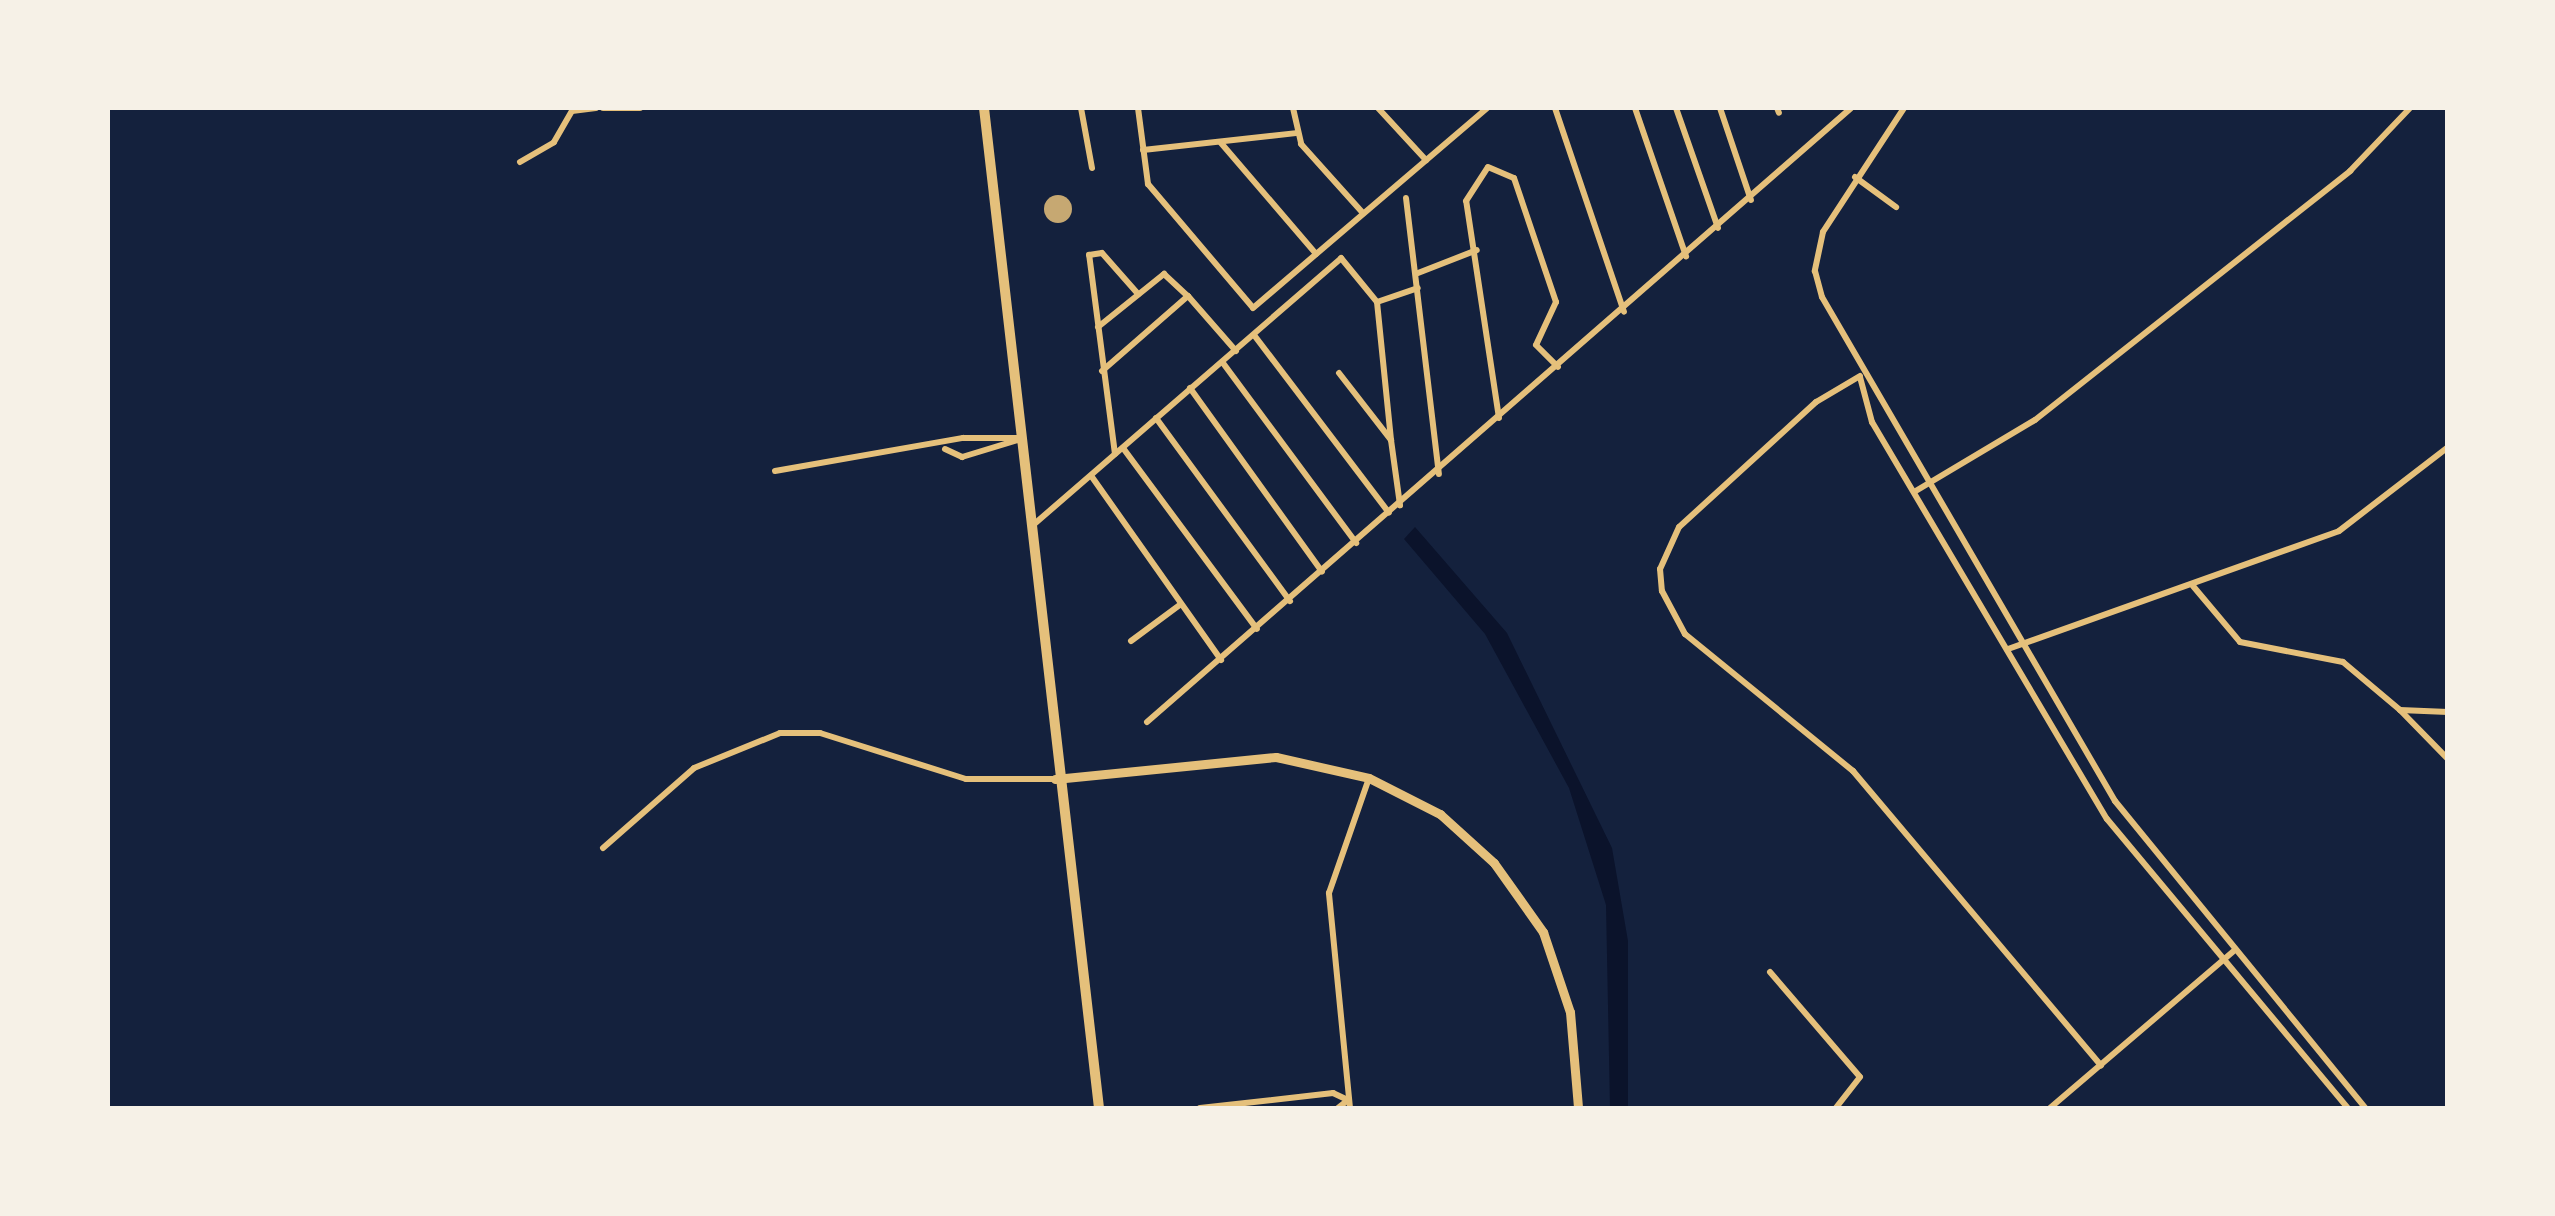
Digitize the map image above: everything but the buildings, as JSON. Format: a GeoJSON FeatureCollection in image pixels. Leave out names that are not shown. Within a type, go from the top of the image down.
{"type":"FeatureCollection","features":[{"type":"Feature","properties":{"kind":"main road"},"geometry":{"type":"LineString","coordinates":[[984,108],[1031,527],[1054,779],[1099,1108]]}},
{"type":"Feature","properties":{"kind":"main road"},"geometry":{"type":"LineString","coordinates":[[1054,779],[1276,757],[1368,778],[1440,814],[1524,904],[1570,1012],[1578,1108]]}},
{"type":"Feature","properties":{"kind":"street"},"geometry":{"type":"LineString","coordinates":[[520,162],[554,142],[572,111],[640,108]]}},
{"type":"Feature","properties":{"kind":"street"},"geometry":{"type":"LineString","coordinates":[[1081,108],[1092,168]]}},
{"type":"Feature","properties":{"kind":"street"},"geometry":{"type":"LineString","coordinates":[[1138,108],[1148,184],[1253,308],[1487,108]]}},
{"type":"Feature","properties":{"kind":"street"},"geometry":{"type":"LineString","coordinates":[[1293,108],[1298,133],[1363,213]]}},
{"type":"Feature","properties":{"kind":"street"},"geometry":{"type":"LineString","coordinates":[[1378,108],[1426,160]]}},
{"type":"Feature","properties":{"kind":"street"},"geometry":{"type":"LineString","coordinates":[[1555,108],[1624,312]]}},
{"type":"Feature","properties":{"kind":"street"},"geometry":{"type":"LineString","coordinates":[[1634,108],[1686,256]]}},
{"type":"Feature","properties":{"kind":"street"},"geometry":{"type":"LineString","coordinates":[[1676,108],[1718,228]]}},
{"type":"Feature","properties":{"kind":"street"},"geometry":{"type":"LineString","coordinates":[[1720,108],[1751,200]]}},
{"type":"Feature","properties":{"kind":"street"},"geometry":{"type":"LineString","coordinates":[[1147,722],[1439,474],[1851,108]]}},
{"type":"Feature","properties":{"kind":"street"},"geometry":{"type":"LineString","coordinates":[[1904,108],[1854,177],[1823,232],[1815,271],[1860,376],[2134,828],[2365,1108]]}},
{"type":"Feature","properties":{"kind":"street"},"geometry":{"type":"LineString","coordinates":[[1914,492],[2006,442],[2097,372],[2350,171],[2410,108]]}},
{"type":"Feature","properties":{"kind":"street"},"geometry":{"type":"LineString","coordinates":[[1143,150],[1298,133]]}},
{"type":"Feature","properties":{"kind":"street"},"geometry":{"type":"LineString","coordinates":[[1220,142],[1316,254]]}},
{"type":"Feature","properties":{"kind":"street"},"geometry":{"type":"LineString","coordinates":[[1499,419],[1477,250],[1466,201],[1478,176],[1498,166],[1514,178],[1556,302],[1536,345],[1558,367]]}},
{"type":"Feature","properties":{"kind":"street"},"geometry":{"type":"LineString","coordinates":[[1854,177],[1896,207]]}},
{"type":"Feature","properties":{"kind":"street"},"geometry":{"type":"LineString","coordinates":[[1406,198],[1418,273],[1439,474]]}},
{"type":"Feature","properties":{"kind":"street"},"geometry":{"type":"LineString","coordinates":[[1418,273],[1477,250]]}},
{"type":"Feature","properties":{"kind":"street"},"geometry":{"type":"LineString","coordinates":[[1115,456],[1101,372],[1089,255],[1102,253],[1138,294]]}},
{"type":"Feature","properties":{"kind":"street"},"geometry":{"type":"LineString","coordinates":[[1031,527],[1341,258],[1377,302],[1400,505]]}},
{"type":"Feature","properties":{"kind":"street"},"geometry":{"type":"LineString","coordinates":[[1098,328],[1164,274],[1236,351]]}},
{"type":"Feature","properties":{"kind":"street"},"geometry":{"type":"LineString","coordinates":[[1377,302],[1418,288]]}},
{"type":"Feature","properties":{"kind":"street"},"geometry":{"type":"LineString","coordinates":[[1101,372],[1188,296]]}},
{"type":"Feature","properties":{"kind":"street"},"geometry":{"type":"LineString","coordinates":[[1254,335],[1390,514]]}},
{"type":"Feature","properties":{"kind":"street"},"geometry":{"type":"LineString","coordinates":[[1222,363],[1356,543]]}},
{"type":"Feature","properties":{"kind":"street"},"geometry":{"type":"LineString","coordinates":[[1339,373],[1392,440]]}},
{"type":"Feature","properties":{"kind":"street"},"geometry":{"type":"LineString","coordinates":[[1860,376],[1872,422],[2108,819],[2348,1108]]}},
{"type":"Feature","properties":{"kind":"street"},"geometry":{"type":"LineString","coordinates":[[1860,376],[1816,402],[1679,527],[1660,570],[1685,634],[1853,771],[2101,1065]]}},
{"type":"Feature","properties":{"kind":"street"},"geometry":{"type":"LineString","coordinates":[[1190,388],[1322,572]]}},
{"type":"Feature","properties":{"kind":"street"},"geometry":{"type":"LineString","coordinates":[[1156,418],[1290,601]]}},
{"type":"Feature","properties":{"kind":"street"},"geometry":{"type":"LineString","coordinates":[[945,449],[963,438],[1020,438]]}},
{"type":"Feature","properties":{"kind":"street"},"geometry":{"type":"LineString","coordinates":[[775,471],[945,449],[995,452],[1020,438]]}},
{"type":"Feature","properties":{"kind":"street"},"geometry":{"type":"LineString","coordinates":[[2008,649],[2194,586],[2339,530],[2448,447]]}},
{"type":"Feature","properties":{"kind":"street"},"geometry":{"type":"LineString","coordinates":[[1124,448],[1257,629]]}},
{"type":"Feature","properties":{"kind":"street"},"geometry":{"type":"LineString","coordinates":[[1092,477],[1221,660]]}},
{"type":"Feature","properties":{"kind":"street"},"geometry":{"type":"LineString","coordinates":[[2194,586],[2240,642],[2343,662],[2400,710],[2448,759]]}},
{"type":"Feature","properties":{"kind":"street"},"geometry":{"type":"LineString","coordinates":[[1131,641],[1181,604]]}},
{"type":"Feature","properties":{"kind":"street"},"geometry":{"type":"LineString","coordinates":[[2400,710],[2448,712]]}},
{"type":"Feature","properties":{"kind":"street"},"geometry":{"type":"LineString","coordinates":[[603,848],[694,768],[780,732],[820,733],[966,779],[1054,779]]}},
{"type":"Feature","properties":{"kind":"street"},"geometry":{"type":"LineString","coordinates":[[1349,1104],[1329,894],[1368,778]]}},
{"type":"Feature","properties":{"kind":"street"},"geometry":{"type":"LineString","coordinates":[[2050,1108],[2234,950]]}},
{"type":"Feature","properties":{"kind":"street"},"geometry":{"type":"LineString","coordinates":[[1770,972],[1860,1078],[1836,1108]]}},
{"type":"Feature","properties":{"kind":"street"},"geometry":{"type":"LineString","coordinates":[[1200,1108],[1334,1093],[1349,1104]]}},
{"type":"Feature","properties":{"kind":"street"},"geometry":{"type":"LineString","coordinates":[[1338,1108],[1349,1104]]}},
{"type":"Feature","properties":{"kind":"water"},"geometry":{"type":"Polygon","coordinates":[[[1415,527],[1507,633],[1612,848],[1628,941],[1628,1108],[1610,1108],[1606,905],[1569,788],[1485,634],[1404,539],[1415,527]]]}}]}
